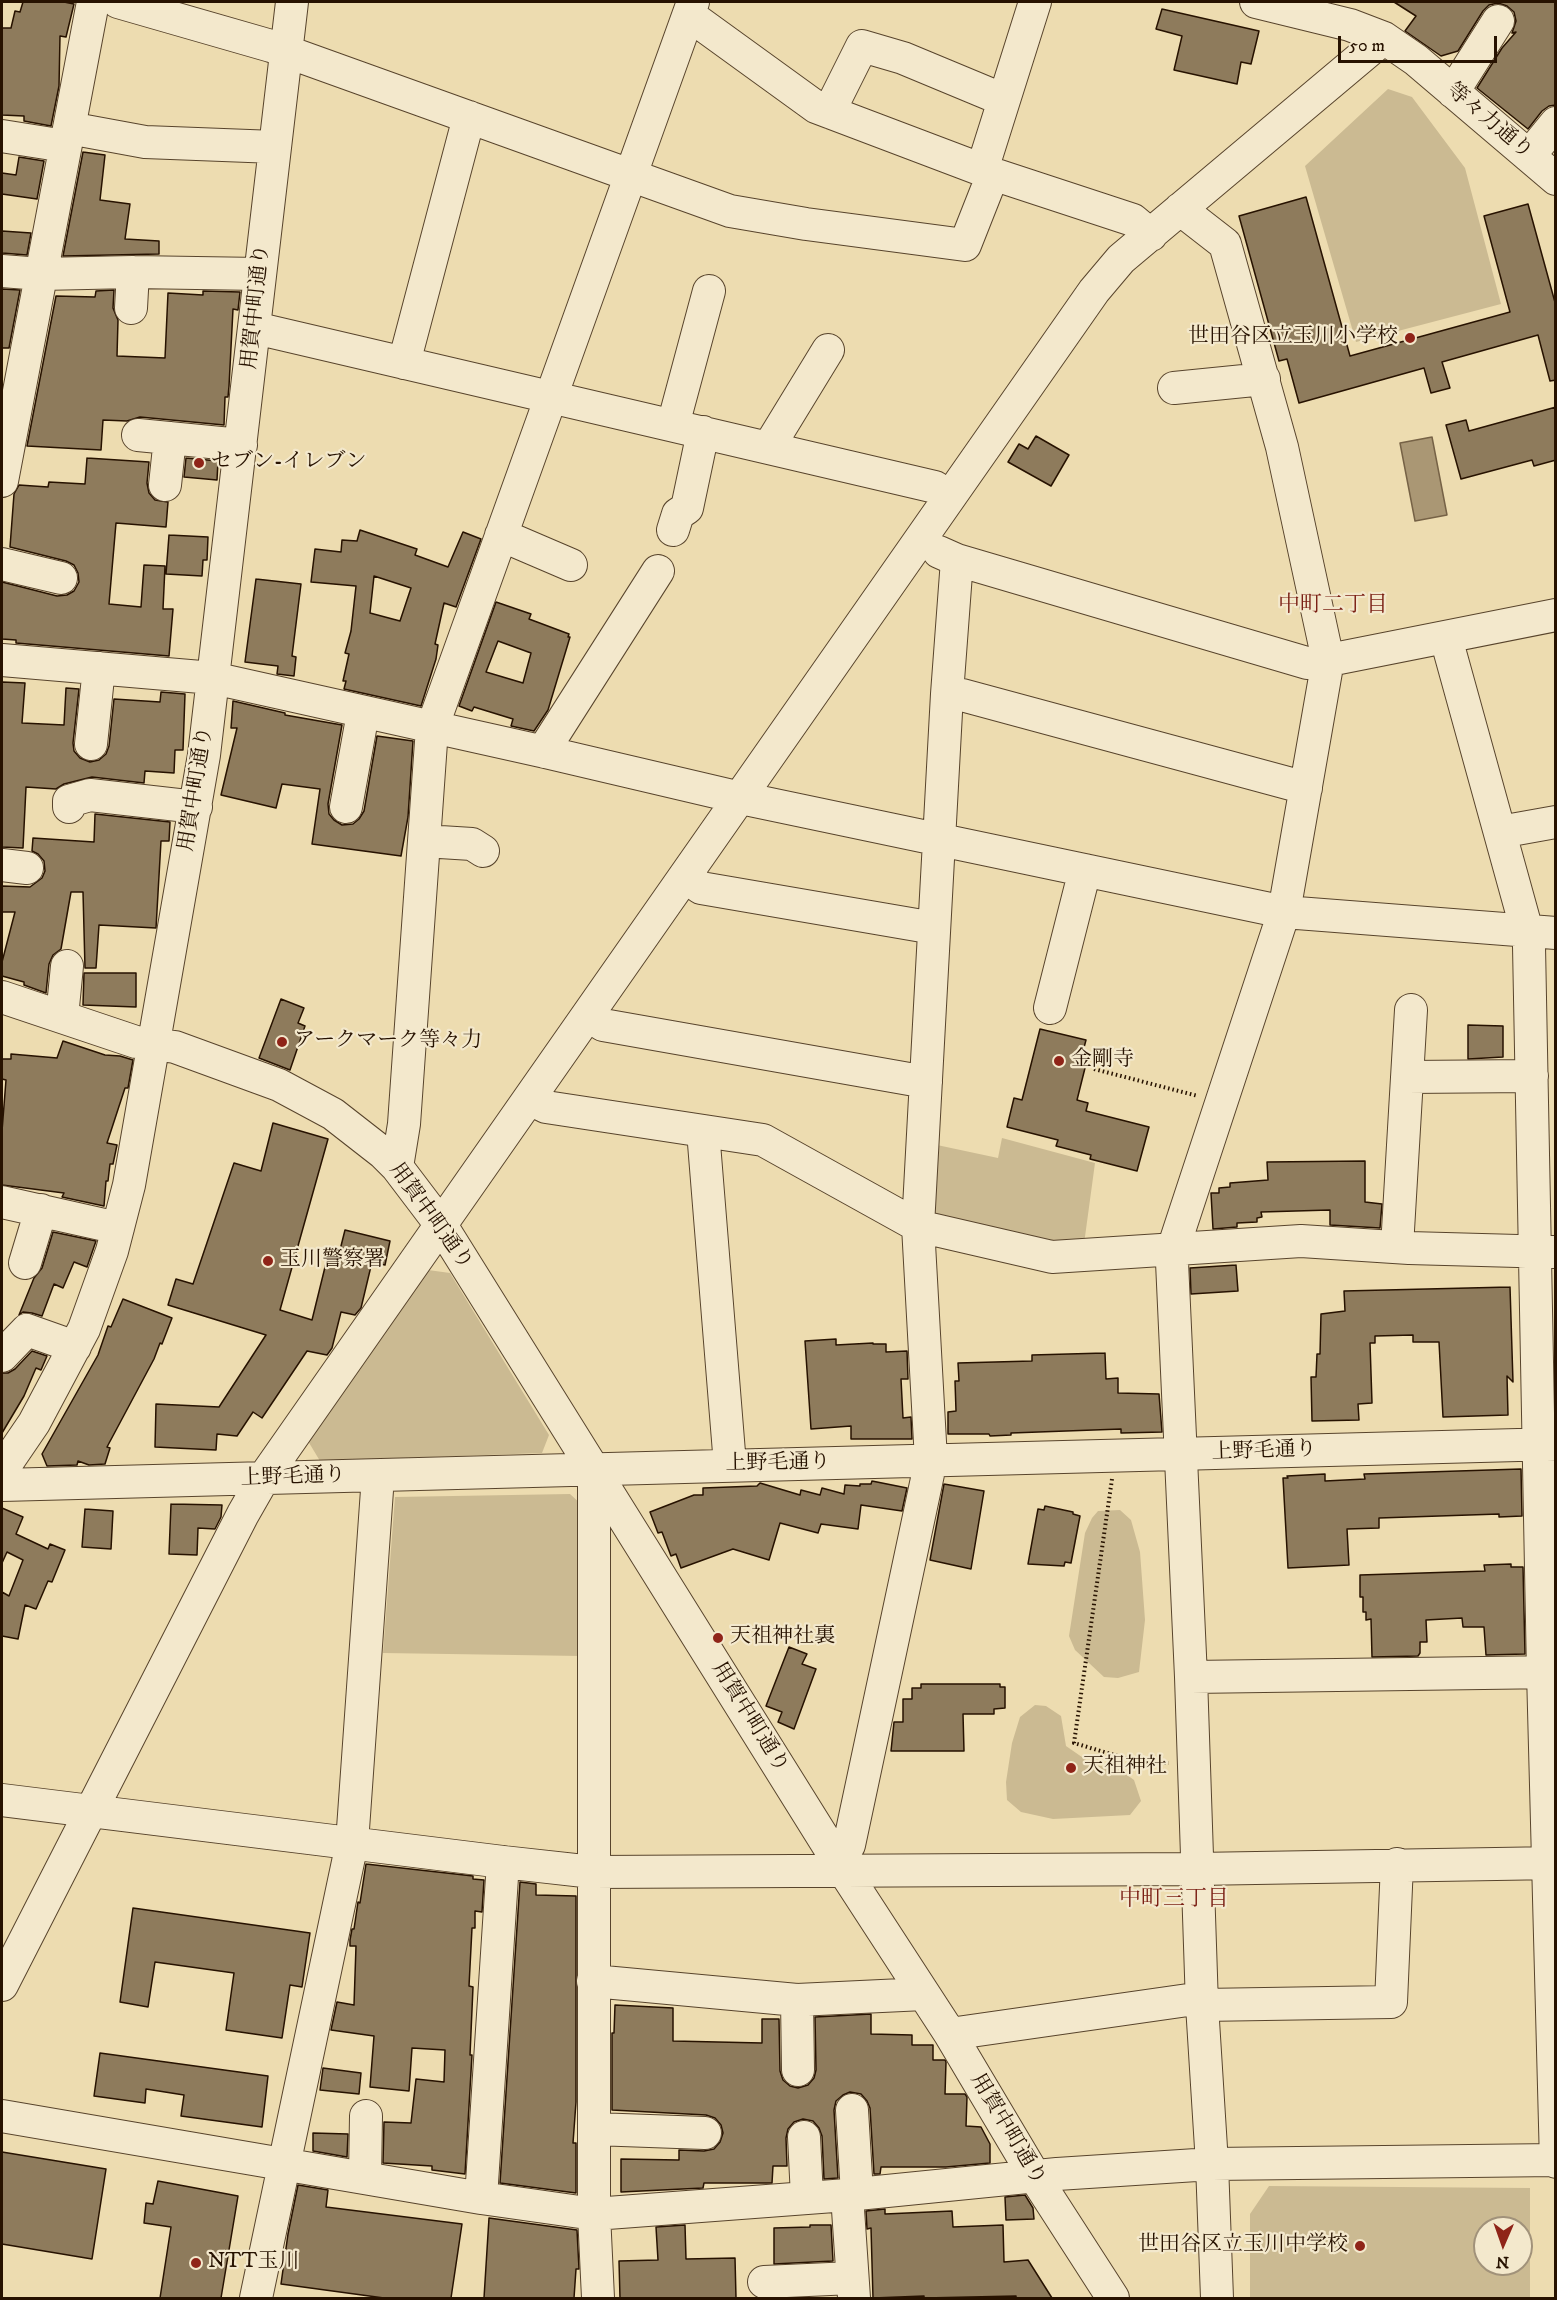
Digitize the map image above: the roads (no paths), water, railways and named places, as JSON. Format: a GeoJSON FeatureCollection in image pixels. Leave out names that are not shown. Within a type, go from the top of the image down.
{"type":"FeatureCollection","features":[{"type":"Feature","properties":{"kind":"street"},"geometry":{"type":"LineString","coordinates":[[2,481],[93,2]]}},
{"type":"Feature","properties":{"kind":"street"},"geometry":{"type":"LineString","coordinates":[[118,2],[286,52],[730,211],[806,224],[965,245],[988,172],[1004,100],[1035,2]]}},
{"type":"Feature","properties":{"kind":"street","name":"用賀中町通り"},"geometry":{"type":"LineString","coordinates":[[292,2],[204,755],[154,1043],[175,1047],[298,1093],[351,1126],[397,1167],[441,1225],[839,1862],[950,2034],[1035,2177],[1113,2298]]}},
{"type":"Feature","properties":{"kind":"street","name":"等々力通り"},"geometry":{"type":"LineString","coordinates":[[1263,2],[1350,25],[1384,38],[1416,60],[1556,179]]}},
{"type":"Feature","properties":{"kind":"street"},"geometry":{"type":"LineString","coordinates":[[397,1167],[404,1124],[432,728],[691,8],[816,107],[988,172],[1133,220],[1151,235]]}},
{"type":"Feature","properties":{"kind":"street"},"geometry":{"type":"LineString","coordinates":[[1453,92],[1497,21]]}},
{"type":"Feature","properties":{"kind":"street"},"geometry":{"type":"LineString","coordinates":[[2,1985],[263,1479],[1094,291],[1121,259],[1384,38]]}},
{"type":"Feature","properties":{"kind":"street"},"geometry":{"type":"LineString","coordinates":[[829,112],[862,46],[903,58],[1004,100]]}},
{"type":"Feature","properties":{"kind":"street"},"geometry":{"type":"LineString","coordinates":[[404,363],[468,117]]}},
{"type":"Feature","properties":{"kind":"street"},"geometry":{"type":"LineString","coordinates":[[1529,156],[1556,123]]}},
{"type":"Feature","properties":{"kind":"street"},"geometry":{"type":"LineString","coordinates":[[2,136],[275,147]]}},
{"type":"Feature","properties":{"kind":"street"},"geometry":{"type":"LineString","coordinates":[[1180,208],[1225,244],[1282,447],[1328,660],[1284,912],[1173,1249],[1191,1677],[1196,1869],[1217,2298]]}},
{"type":"Feature","properties":{"kind":"street"},"geometry":{"type":"LineString","coordinates":[[2,271],[40,274],[260,274]]}},
{"type":"Feature","properties":{"kind":"street"},"geometry":{"type":"LineString","coordinates":[[132,308],[133,273]]}},
{"type":"Feature","properties":{"kind":"street"},"geometry":{"type":"LineString","coordinates":[[674,425],[709,291]]}},
{"type":"Feature","properties":{"kind":"street"},"geometry":{"type":"LineString","coordinates":[[255,328],[552,396],[935,488],[950,497]]}},
{"type":"Feature","properties":{"kind":"street"},"geometry":{"type":"LineString","coordinates":[[770,448],[828,350]]}},
{"type":"Feature","properties":{"kind":"street"},"geometry":{"type":"LineString","coordinates":[[1174,388],[1264,379]]}},
{"type":"Feature","properties":{"kind":"street"},"geometry":{"type":"LineString","coordinates":[[673,530],[678,514],[687,508],[704,432]]}},
{"type":"Feature","properties":{"kind":"street"},"geometry":{"type":"LineString","coordinates":[[138,435],[241,445]]}},
{"type":"Feature","properties":{"kind":"street"},"geometry":{"type":"LineString","coordinates":[[165,485],[170,438]]}},
{"type":"Feature","properties":{"kind":"street"},"geometry":{"type":"LineString","coordinates":[[501,535],[571,565]]}},
{"type":"Feature","properties":{"kind":"street"},"geometry":{"type":"LineString","coordinates":[[920,540],[957,560],[1307,663],[1556,615]]}},
{"type":"Feature","properties":{"kind":"street"},"geometry":{"type":"LineString","coordinates":[[839,1862],[849,1845],[931,1460],[918,1226],[947,694],[957,560]]}},
{"type":"Feature","properties":{"kind":"street"},"geometry":{"type":"LineString","coordinates":[[2,564],[61,578]]}},
{"type":"Feature","properties":{"kind":"street"},"geometry":{"type":"LineString","coordinates":[[545,752],[547,745],[658,571]]}},
{"type":"Feature","properties":{"kind":"street"},"geometry":{"type":"LineString","coordinates":[[2,2116],[481,2198],[594,2214],[1212,2164],[1555,2161],[1545,1252],[1532,1077],[1541,932],[1500,832],[1446,638]]}},
{"type":"Feature","properties":{"kind":"street"},"geometry":{"type":"LineString","coordinates":[[2,660],[213,678],[741,798],[1284,912],[1541,932]]}},
{"type":"Feature","properties":{"kind":"street"},"geometry":{"type":"LineString","coordinates":[[91,744],[99,668]]}},
{"type":"Feature","properties":{"kind":"street"},"geometry":{"type":"LineString","coordinates":[[947,694],[962,695],[1306,788]]}},
{"type":"Feature","properties":{"kind":"street"},"geometry":{"type":"LineString","coordinates":[[346,807],[363,712]]}},
{"type":"Feature","properties":{"kind":"street"},"geometry":{"type":"LineString","coordinates":[[69,807],[69,801],[90,795],[196,807]]}},
{"type":"Feature","properties":{"kind":"street"},"geometry":{"type":"LineString","coordinates":[[1500,832],[1556,822]]}},
{"type":"Feature","properties":{"kind":"street"},"geometry":{"type":"LineString","coordinates":[[424,841],[472,844],[483,851]]}},
{"type":"Feature","properties":{"kind":"street"},"geometry":{"type":"LineString","coordinates":[[1050,1008],[1085,870]]}},
{"type":"Feature","properties":{"kind":"street"},"geometry":{"type":"LineString","coordinates":[[686,877],[701,888],[934,928]]}},
{"type":"Feature","properties":{"kind":"street"},"geometry":{"type":"LineString","coordinates":[[62,1017],[67,966]]}},
{"type":"Feature","properties":{"kind":"street"},"geometry":{"type":"LineString","coordinates":[[2,997],[136,1042],[154,1043],[129,1185],[99,1293],[75,1347],[34,1423],[2,1470]]}},
{"type":"Feature","properties":{"kind":"street"},"geometry":{"type":"LineString","coordinates":[[1397,1247],[1411,1010]]}},
{"type":"Feature","properties":{"kind":"street"},"geometry":{"type":"LineString","coordinates":[[589,1016],[603,1025],[926,1082]]}},
{"type":"Feature","properties":{"kind":"street"},"geometry":{"type":"LineString","coordinates":[[1407,1077],[1532,1077]]}},
{"type":"Feature","properties":{"kind":"street"},"geometry":{"type":"LineString","coordinates":[[530,1099],[546,1107],[763,1140],[918,1226],[1052,1257],[1301,1241],[1545,1252]]}},
{"type":"Feature","properties":{"kind":"street"},"geometry":{"type":"LineString","coordinates":[[703,1131],[730,1465]]}},
{"type":"Feature","properties":{"kind":"street"},"geometry":{"type":"LineString","coordinates":[[2,1202],[118,1228]]}},
{"type":"Feature","properties":{"kind":"street"},"geometry":{"type":"LineString","coordinates":[[25,1263],[41,1210]]}},
{"type":"Feature","properties":{"kind":"street"},"geometry":{"type":"LineString","coordinates":[[2,1356],[27,1330],[75,1347]]}},
{"type":"Feature","properties":{"kind":"street","name":"上野毛通り"},"geometry":{"type":"LineString","coordinates":[[2,1485],[1547,1444]]}},
{"type":"Feature","properties":{"kind":"street"},"geometry":{"type":"LineString","coordinates":[[594,1469],[594,2214],[598,2298]]}},
{"type":"Feature","properties":{"kind":"street"},"geometry":{"type":"LineString","coordinates":[[256,2298],[352,1843],[378,1476]]}},
{"type":"Feature","properties":{"kind":"street"},"geometry":{"type":"LineString","coordinates":[[1191,1677],[1549,1672]]}},
{"type":"Feature","properties":{"kind":"street"},"geometry":{"type":"LineString","coordinates":[[2,1800],[593,1872],[839,1862],[1196,1869],[1552,1863]]}},
{"type":"Feature","properties":{"kind":"street"},"geometry":{"type":"LineString","coordinates":[[481,2198],[503,1862]]}},
{"type":"Feature","properties":{"kind":"street"},"geometry":{"type":"LineString","coordinates":[[950,2034],[1202,2002],[1391,2002],[1397,1864]]}},
{"type":"Feature","properties":{"kind":"street"},"geometry":{"type":"LineString","coordinates":[[593,1980],[797,2000],[924,1994]]}},
{"type":"Feature","properties":{"kind":"street"},"geometry":{"type":"LineString","coordinates":[[797,2000],[798,2070]]}},
{"type":"Feature","properties":{"kind":"street"},"geometry":{"type":"LineString","coordinates":[[764,2282],[853,2288],[852,2110]]}},
{"type":"Feature","properties":{"kind":"street"},"geometry":{"type":"LineString","coordinates":[[365,2177],[366,2116]]}},
{"type":"Feature","properties":{"kind":"street"},"geometry":{"type":"LineString","coordinates":[[594,2129],[705,2133]]}},
{"type":"Feature","properties":{"kind":"street"},"geometry":{"type":"LineString","coordinates":[[804,2137],[807,2198]]}},
{"type":"Feature","properties":{"kind":"place","name":"世田谷区立玉川小学校"},"geometry":{"type":"Point","coordinates":[1410,338]}},
{"type":"Feature","properties":{"kind":"place","name":"セブン-イレブン"},"geometry":{"type":"Point","coordinates":[199,463]}},
{"type":"Feature","properties":{"kind":"place","name":"アークマーク等々力"},"geometry":{"type":"Point","coordinates":[282,1042]}},
{"type":"Feature","properties":{"kind":"place","name":"金剛寺"},"geometry":{"type":"Point","coordinates":[1059,1061]}},
{"type":"Feature","properties":{"kind":"place","name":"玉川警察署"},"geometry":{"type":"Point","coordinates":[268,1261]}},
{"type":"Feature","properties":{"kind":"place","name":"天祖神社裏"},"geometry":{"type":"Point","coordinates":[718,1638]}},
{"type":"Feature","properties":{"kind":"place","name":"天祖神社"},"geometry":{"type":"Point","coordinates":[1071,1768]}},
{"type":"Feature","properties":{"kind":"place","name":"世田谷区立玉川中学校"},"geometry":{"type":"Point","coordinates":[1360,2246]}},
{"type":"Feature","properties":{"kind":"place","name":"NTT玉川"},"geometry":{"type":"Point","coordinates":[196,2263]}},
{"type":"Feature","properties":{"kind":"district","name":"中町二丁目"},"geometry":{"type":"Point","coordinates":[1333,606]}},
{"type":"Feature","properties":{"kind":"district","name":"中町三丁目"},"geometry":{"type":"Point","coordinates":[1174,1900]}}]}
